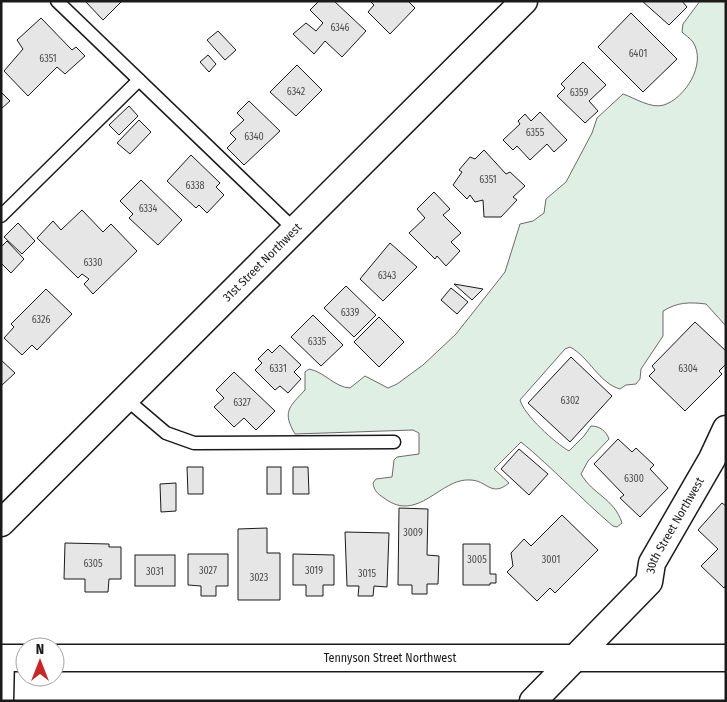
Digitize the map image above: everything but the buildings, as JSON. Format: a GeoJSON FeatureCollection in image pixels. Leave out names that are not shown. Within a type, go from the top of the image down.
{"type":"FeatureCollection","features":[{"type":"Feature","properties":{"kind":"street","name":"31st Street Northwest"},"geometry":{"type":"LineString","coordinates":[[1,523],[524,1]]}},
{"type":"Feature","properties":{"kind":"street","name":"30th Street Northwest"},"geometry":{"type":"LineString","coordinates":[[533,701],[649,582],[652,563],[712,459],[726,429]]}},
{"type":"Feature","properties":{"kind":"street","name":"Tennyson Street Northwest"},"geometry":{"type":"LineString","coordinates":[[65,658],[726,658]]}},
{"type":"Feature","properties":{"kind":"lane"},"geometry":{"type":"LineString","coordinates":[[57,1],[295,230]]}},
{"type":"Feature","properties":{"kind":"lane"},"geometry":{"type":"LineString","coordinates":[[1,216],[139,80]]}},
{"type":"Feature","properties":{"kind":"lane"},"geometry":{"type":"LineString","coordinates":[[126,399],[166,433],[194,443],[394,442]]}},
{"type":"Feature","properties":{"kind":"lane"},"geometry":{"type":"LineString","coordinates":[[7,701],[11,658]]}},
{"type":"Feature","properties":{"kind":"green space"},"geometry":{"type":"Polygon","coordinates":[[[700,1],[726,1],[726,326],[706,304],[679,304],[663,311],[663,336],[641,369],[640,379],[636,384],[626,385],[620,389],[613,386],[600,376],[577,351],[570,347],[565,349],[520,400],[527,413],[541,428],[569,451],[591,426],[604,431],[609,439],[588,461],[581,474],[591,487],[609,502],[622,523],[617,527],[613,526],[521,442],[494,469],[509,483],[503,487],[493,489],[476,481],[459,481],[418,503],[408,506],[396,505],[384,498],[374,488],[373,483],[376,479],[392,477],[394,460],[397,457],[419,454],[419,433],[413,430],[295,434],[289,420],[289,410],[305,390],[305,372],[309,369],[344,387],[350,388],[365,376],[388,388],[397,384],[423,365],[456,334],[505,272],[520,224],[533,221],[544,213],[546,199],[566,182],[592,133],[597,118],[623,94],[654,106],[659,106],[672,101],[686,88],[696,70],[697,51],[693,42],[682,32],[683,24],[700,1]]]}}]}
